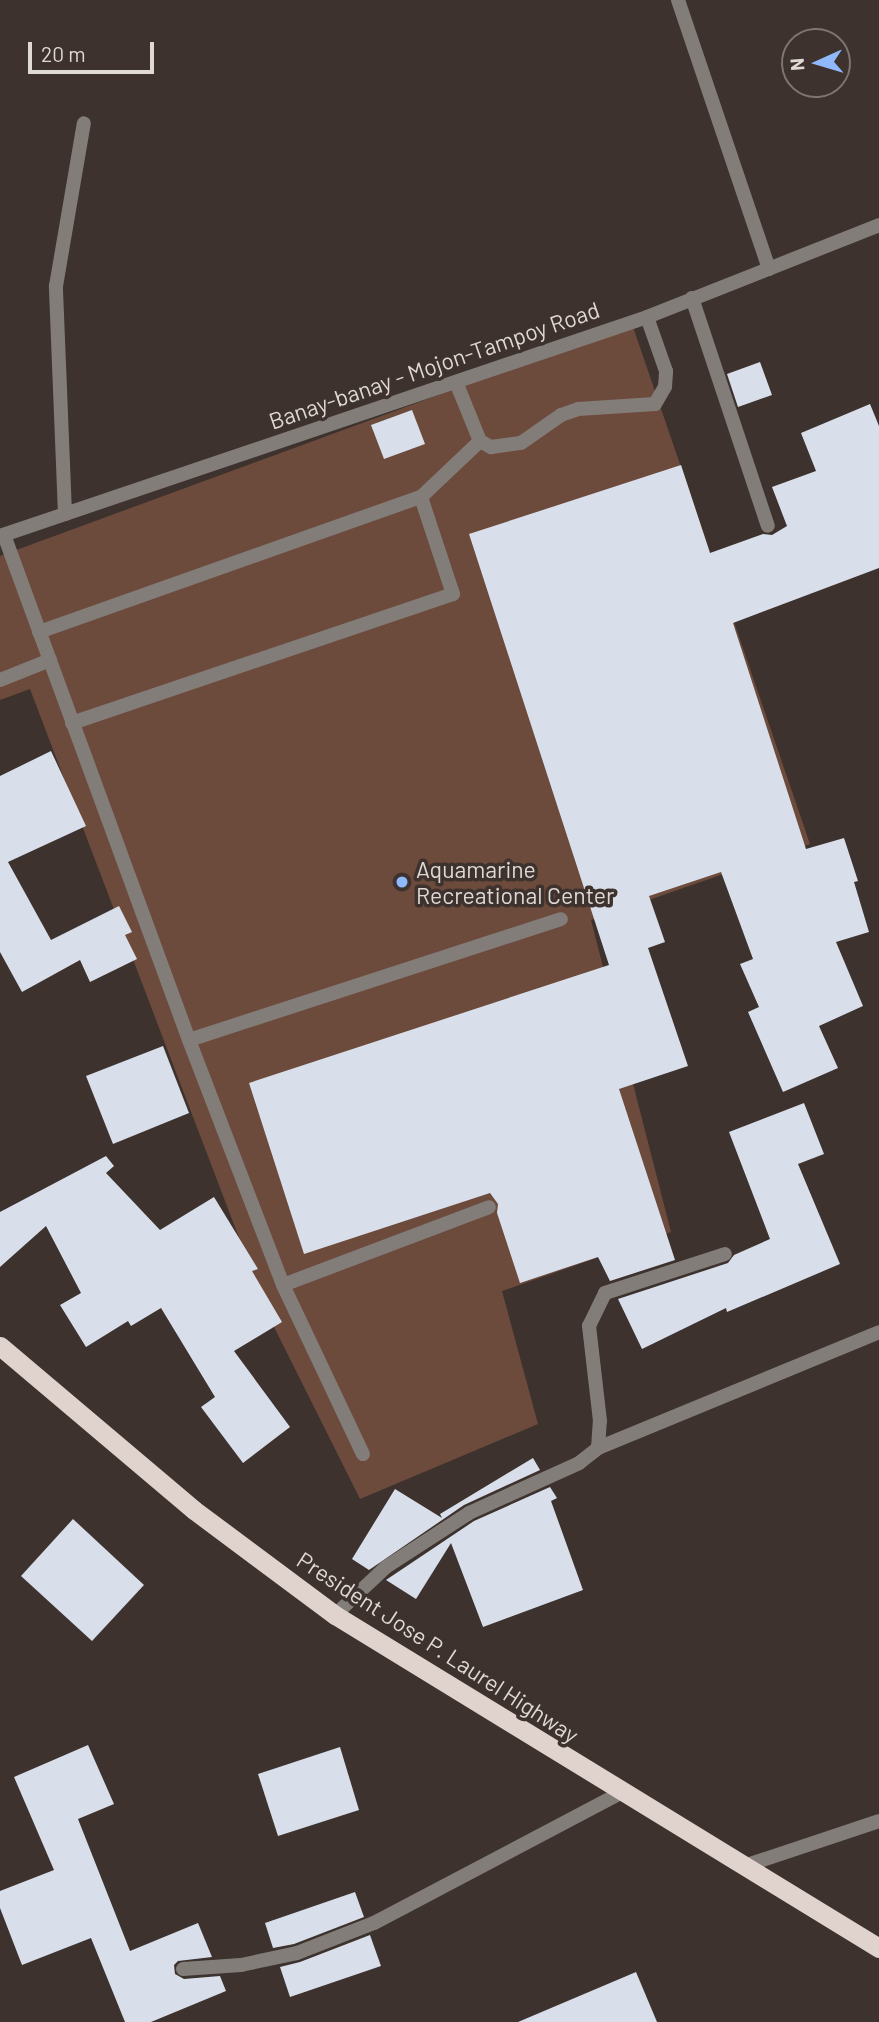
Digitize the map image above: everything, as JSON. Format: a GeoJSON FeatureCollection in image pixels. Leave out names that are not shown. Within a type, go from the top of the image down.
{"type":"FeatureCollection","features":[{"type":"Feature","properties":{"kind":"highway","name":"President Jose P. Laurel Highway"},"geometry":{"type":"LineString","coordinates":[[0,1346],[194,1510],[335,1615],[621,1793],[879,1948]]}},
{"type":"Feature","properties":{"kind":"street"},"geometry":{"type":"LineString","coordinates":[[678,0],[769,269]]}},
{"type":"Feature","properties":{"kind":"street"},"geometry":{"type":"LineString","coordinates":[[65,514],[56,286],[85,124]]}},
{"type":"Feature","properties":{"kind":"street","name":"Banay-banay - Mojon-Tampoy Road"},"geometry":{"type":"LineString","coordinates":[[2,536],[647,317],[879,225]]}},
{"type":"Feature","properties":{"kind":"street"},"geometry":{"type":"LineString","coordinates":[[692,298],[768,526]]}},
{"type":"Feature","properties":{"kind":"street"},"geometry":{"type":"LineString","coordinates":[[456,382],[480,441],[491,447],[521,443],[561,415],[578,409],[655,404],[665,387],[666,371],[647,317]]}},
{"type":"Feature","properties":{"kind":"street"},"geometry":{"type":"LineString","coordinates":[[39,632],[421,497],[480,441]]}},
{"type":"Feature","properties":{"kind":"street"},"geometry":{"type":"LineString","coordinates":[[72,723],[453,594],[421,497]]}},
{"type":"Feature","properties":{"kind":"street"},"geometry":{"type":"LineString","coordinates":[[2,536],[189,1040],[284,1285],[363,1454]]}},
{"type":"Feature","properties":{"kind":"street"},"geometry":{"type":"LineString","coordinates":[[0,680],[50,660]]}},
{"type":"Feature","properties":{"kind":"street"},"geometry":{"type":"LineString","coordinates":[[189,1040],[561,919]]}},
{"type":"Feature","properties":{"kind":"street"},"geometry":{"type":"LineString","coordinates":[[284,1285],[489,1207]]}},
{"type":"Feature","properties":{"kind":"street"},"geometry":{"type":"LineString","coordinates":[[598,1448],[600,1422],[589,1326],[605,1293],[725,1254]]}},
{"type":"Feature","properties":{"kind":"street"},"geometry":{"type":"LineString","coordinates":[[335,1615],[386,1567],[468,1513],[579,1463],[598,1448],[879,1332]]}},
{"type":"Feature","properties":{"kind":"street"},"geometry":{"type":"LineString","coordinates":[[183,1969],[241,1965],[297,1953],[374,1923],[621,1793]]}},
{"type":"Feature","properties":{"kind":"street"},"geometry":{"type":"LineString","coordinates":[[744,1866],[879,1821]]}},
{"type":"Feature","properties":{"kind":"shaded area","name":"Aquamarine Recreational Center"},"geometry":{"type":"Polygon","coordinates":[[[632,324],[810,844],[591,920],[671,1232],[502,1291],[538,1424],[360,1499],[270,1319],[30,689],[0,700],[0,556],[632,324]]]}},
{"type":"Feature","properties":{"kind":"building"},"geometry":{"type":"Polygon","coordinates":[[[760,362],[772,395],[738,407],[727,374],[760,362]]]}},
{"type":"Feature","properties":{"kind":"building"},"geometry":{"type":"Polygon","coordinates":[[[870,404],[879,426],[879,568],[733,623],[806,849],[844,838],[858,881],[854,882],[869,932],[836,942],[863,1006],[819,1026],[838,1068],[783,1092],[748,1012],[759,1007],[740,964],[753,959],[721,872],[649,896],[665,942],[648,948],[688,1066],[619,1089],[675,1260],[610,1281],[598,1257],[520,1283],[497,1213],[498,1204],[490,1193],[304,1254],[249,1083],[609,965],[469,534],[681,465],[710,553],[763,534],[772,535],[787,526],[772,487],[816,471],[801,433],[870,404]]]}},
{"type":"Feature","properties":{"kind":"building"},"geometry":{"type":"Polygon","coordinates":[[[412,410],[425,444],[384,459],[371,425],[412,410]]]}},
{"type":"Feature","properties":{"kind":"building"},"geometry":{"type":"Polygon","coordinates":[[[51,751],[86,826],[8,862],[51,940],[119,906],[132,932],[125,935],[137,959],[90,982],[80,960],[22,992],[0,952],[0,776],[51,751]]]}},
{"type":"Feature","properties":{"kind":"building"},"geometry":{"type":"Polygon","coordinates":[[[163,1046],[189,1113],[113,1144],[86,1076],[163,1046]]]}},
{"type":"Feature","properties":{"kind":"building"},"geometry":{"type":"Polygon","coordinates":[[[804,1103],[824,1154],[798,1164],[840,1264],[727,1312],[726,1308],[642,1349],[618,1299],[728,1263],[734,1255],[770,1239],[729,1132],[804,1103]]]}},
{"type":"Feature","properties":{"kind":"building"},"geometry":{"type":"Polygon","coordinates":[[[106,1156],[114,1166],[106,1173],[160,1230],[214,1197],[258,1269],[252,1271],[282,1322],[234,1351],[290,1427],[243,1463],[201,1407],[215,1397],[161,1308],[131,1326],[128,1321],[86,1347],[60,1305],[81,1293],[46,1226],[0,1267],[0,1212],[106,1156]]]}},
{"type":"Feature","properties":{"kind":"building"},"geometry":{"type":"Polygon","coordinates":[[[533,1458],[540,1470],[464,1505],[369,1570],[352,1559],[395,1489],[442,1518],[440,1514],[533,1458]]]}},
{"type":"Feature","properties":{"kind":"building"},"geometry":{"type":"Polygon","coordinates":[[[550,1487],[557,1498],[551,1501],[583,1590],[483,1627],[451,1543],[416,1599],[386,1580],[474,1521],[550,1487]]]}},
{"type":"Feature","properties":{"kind":"building"},"geometry":{"type":"Polygon","coordinates":[[[73,1519],[144,1585],[92,1641],[21,1576],[73,1519]]]}},
{"type":"Feature","properties":{"kind":"building"},"geometry":{"type":"Polygon","coordinates":[[[88,1745],[114,1804],[78,1819],[130,1951],[198,1923],[212,1957],[178,1961],[174,1965],[175,1974],[184,1979],[220,1976],[226,1991],[151,2022],[125,2022],[91,1938],[22,1965],[0,1908],[0,1891],[54,1870],[14,1777],[88,1745]]]}},
{"type":"Feature","properties":{"kind":"building"},"geometry":{"type":"Polygon","coordinates":[[[340,1747],[359,1810],[278,1836],[258,1774],[340,1747]]]}},
{"type":"Feature","properties":{"kind":"building"},"geometry":{"type":"Polygon","coordinates":[[[355,1892],[364,1917],[294,1944],[273,1948],[265,1923],[355,1892]]]}},
{"type":"Feature","properties":{"kind":"building"},"geometry":{"type":"Polygon","coordinates":[[[370,1935],[381,1966],[290,1997],[280,1967],[370,1935]]]}},
{"type":"Feature","properties":{"kind":"building"},"geometry":{"type":"Polygon","coordinates":[[[636,1972],[657,2022],[518,2022],[636,1972]]]}},
{"type":"Feature","properties":{"kind":"place","name":"Aquamarine Recreational Center"},"geometry":{"type":"Point","coordinates":[402,882]}}]}
